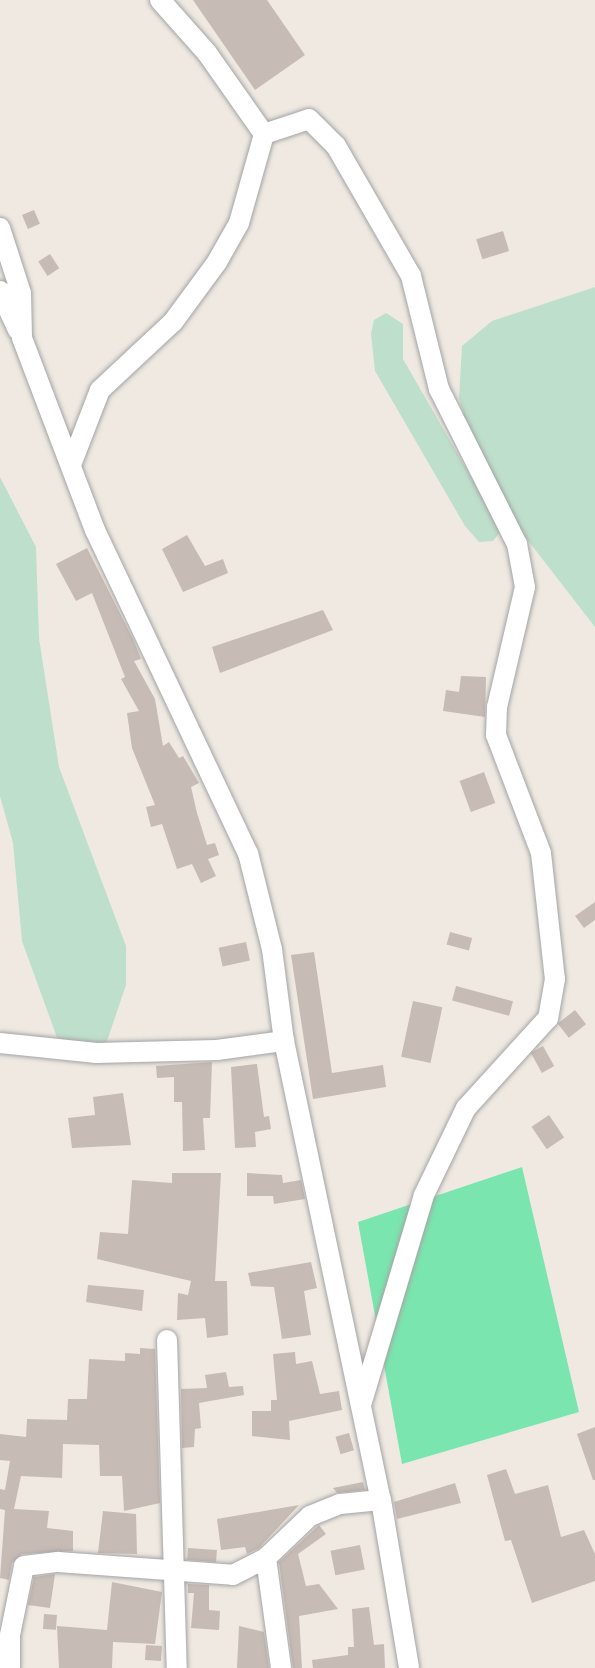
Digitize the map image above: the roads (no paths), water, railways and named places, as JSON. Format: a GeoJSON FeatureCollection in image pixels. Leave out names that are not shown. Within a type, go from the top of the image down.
{"type":"FeatureCollection","features":[{"type":"Feature","properties":{"kind":"street"},"geometry":{"type":"LineString","coordinates":[[160,0],[207,53],[264,134]]}},
{"type":"Feature","properties":{"kind":"street"},"geometry":{"type":"LineString","coordinates":[[264,134],[309,118],[336,146],[411,276],[439,389],[517,544],[525,588],[497,707],[496,735],[541,853],[555,979],[548,1018],[466,1108],[424,1195],[360,1406]]}},
{"type":"Feature","properties":{"kind":"street"},"geometry":{"type":"LineString","coordinates":[[71,465],[100,390],[173,322],[217,262],[239,223],[264,134]]}},
{"type":"Feature","properties":{"kind":"street"},"geometry":{"type":"LineString","coordinates":[[0,228],[21,293],[22,338]]}},
{"type":"Feature","properties":{"kind":"street"},"geometry":{"type":"LineString","coordinates":[[0,291],[22,338],[95,530],[248,854],[272,949],[284,1041],[381,1500],[409,1668]]}},
{"type":"Feature","properties":{"kind":"street"},"geometry":{"type":"LineString","coordinates":[[0,1043],[96,1053],[217,1050],[284,1041]]}},
{"type":"Feature","properties":{"kind":"street"},"geometry":{"type":"LineString","coordinates":[[167,1340],[177,1668]]}},
{"type":"Feature","properties":{"kind":"street"},"geometry":{"type":"LineString","coordinates":[[10,1668],[12,1623],[24,1566],[58,1562],[175,1574],[233,1575],[266,1558],[310,1516],[340,1504],[381,1500]]}},
{"type":"Feature","properties":{"kind":"street"},"geometry":{"type":"LineString","coordinates":[[266,1558],[281,1668]]}}]}
